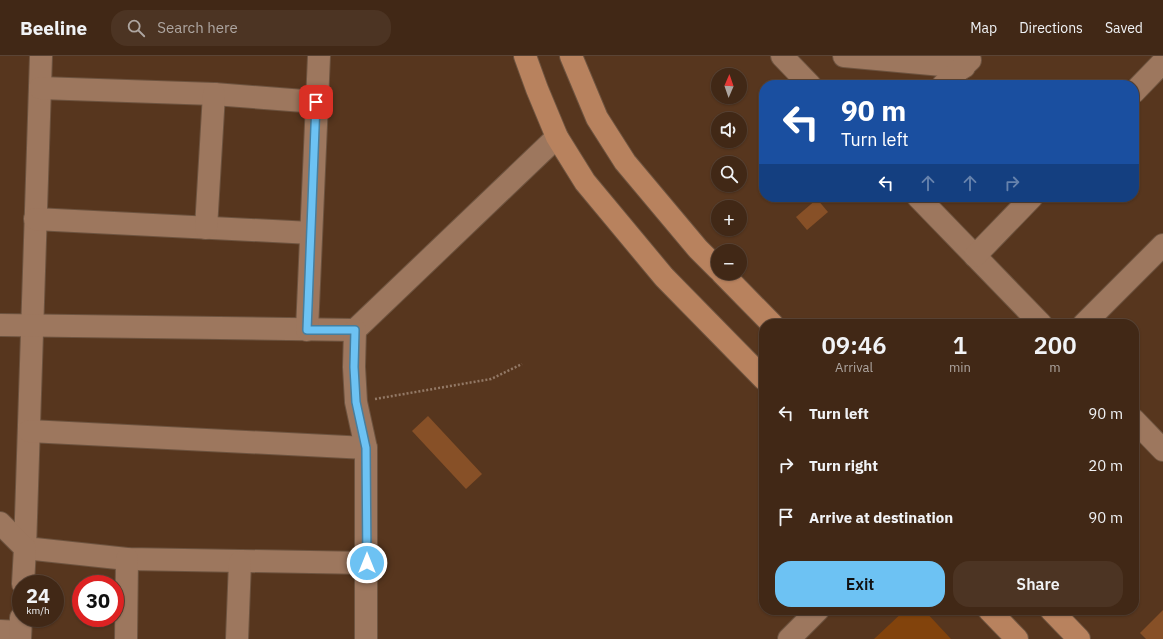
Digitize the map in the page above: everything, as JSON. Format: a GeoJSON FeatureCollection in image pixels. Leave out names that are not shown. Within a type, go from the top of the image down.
{"type":"FeatureCollection","features":[{"type":"Feature","properties":{"kind":"main road"},"geometry":{"type":"LineString","coordinates":[[525,56],[557,137],[585,182],[664,277],[759,374]]}},
{"type":"Feature","properties":{"kind":"main road"},"geometry":{"type":"LineString","coordinates":[[571,56],[597,118],[625,162],[698,249],[711,262]]}},
{"type":"Feature","properties":{"kind":"main road"},"geometry":{"type":"LineString","coordinates":[[729,280],[767,319]]}},
{"type":"Feature","properties":{"kind":"main road"},"geometry":{"type":"LineString","coordinates":[[994,615],[1017,639]]}},
{"type":"Feature","properties":{"kind":"main road"},"geometry":{"type":"LineString","coordinates":[[1056,615],[1079,639]]}},
{"type":"Feature","properties":{"kind":"street"},"geometry":{"type":"LineString","coordinates":[[24,575],[41,56]]}},
{"type":"Feature","properties":{"kind":"street"},"geometry":{"type":"LineString","coordinates":[[307,330],[318,56]]}},
{"type":"Feature","properties":{"kind":"street"},"geometry":{"type":"LineString","coordinates":[[782,56],[805,80]]}},
{"type":"Feature","properties":{"kind":"street"},"geometry":{"type":"LineString","coordinates":[[844,56],[969,61]]}},
{"type":"Feature","properties":{"kind":"street"},"geometry":{"type":"LineString","coordinates":[[948,80],[969,61]]}},
{"type":"Feature","properties":{"kind":"street"},"geometry":{"type":"LineString","coordinates":[[1139,87],[1163,62]]}},
{"type":"Feature","properties":{"kind":"street"},"geometry":{"type":"LineString","coordinates":[[40,88],[214,94],[316,102]]}},
{"type":"Feature","properties":{"kind":"street"},"geometry":{"type":"LineString","coordinates":[[206,228],[214,94]]}},
{"type":"Feature","properties":{"kind":"street"},"geometry":{"type":"LineString","coordinates":[[0,325],[355,330],[557,137]]}},
{"type":"Feature","properties":{"kind":"street"},"geometry":{"type":"LineString","coordinates":[[923,202],[1036,319]]}},
{"type":"Feature","properties":{"kind":"street"},"geometry":{"type":"LineString","coordinates":[[975,256],[1027,202]]}},
{"type":"Feature","properties":{"kind":"street"},"geometry":{"type":"LineString","coordinates":[[35,219],[311,233]]}},
{"type":"Feature","properties":{"kind":"street"},"geometry":{"type":"LineString","coordinates":[[1089,319],[1163,245]]}},
{"type":"Feature","properties":{"kind":"street"},"geometry":{"type":"LineString","coordinates":[[355,330],[354,367],[356,402],[366,448],[366,639]]}},
{"type":"Feature","properties":{"kind":"street"},"geometry":{"type":"LineString","coordinates":[[1139,424],[1160,442]]}},
{"type":"Feature","properties":{"kind":"street"},"geometry":{"type":"LineString","coordinates":[[29,431],[366,448]]}},
{"type":"Feature","properties":{"kind":"street"},"geometry":{"type":"LineString","coordinates":[[0,523],[25,548],[127,559],[367,563]]}},
{"type":"Feature","properties":{"kind":"street"},"geometry":{"type":"LineString","coordinates":[[126,639],[127,559]]}},
{"type":"Feature","properties":{"kind":"street"},"geometry":{"type":"LineString","coordinates":[[237,639],[240,562]]}},
{"type":"Feature","properties":{"kind":"street"},"geometry":{"type":"LineString","coordinates":[[789,639],[813,615]]}},
{"type":"Feature","properties":{"kind":"path"},"geometry":{"type":"LineString","coordinates":[[356,402],[491,379],[522,364]]}},
{"type":"Feature","properties":{"kind":"shaded area"},"geometry":{"type":"Polygon","coordinates":[[[900,615],[929,615],[951,639],[874,639],[900,615]]]}},
{"type":"Feature","properties":{"kind":"building"},"geometry":{"type":"Polygon","coordinates":[[[814,202],[820,202],[828,212],[807,230],[796,217],[814,202]]]}},
{"type":"Feature","properties":{"kind":"building"},"geometry":{"type":"Polygon","coordinates":[[[428,416],[482,474],[466,489],[412,431],[428,416]]]}},
{"type":"Feature","properties":{"kind":"building"},"geometry":{"type":"Polygon","coordinates":[[[1163,610],[1163,639],[1146,639],[1140,633],[1163,610]]]}},
{"type":"Feature","properties":{"kind":"route"},"geometry":{"type":"LineString","coordinates":[[316,102],[307,330],[355,330],[354,367],[356,402],[366,448],[367,563]]}}]}
